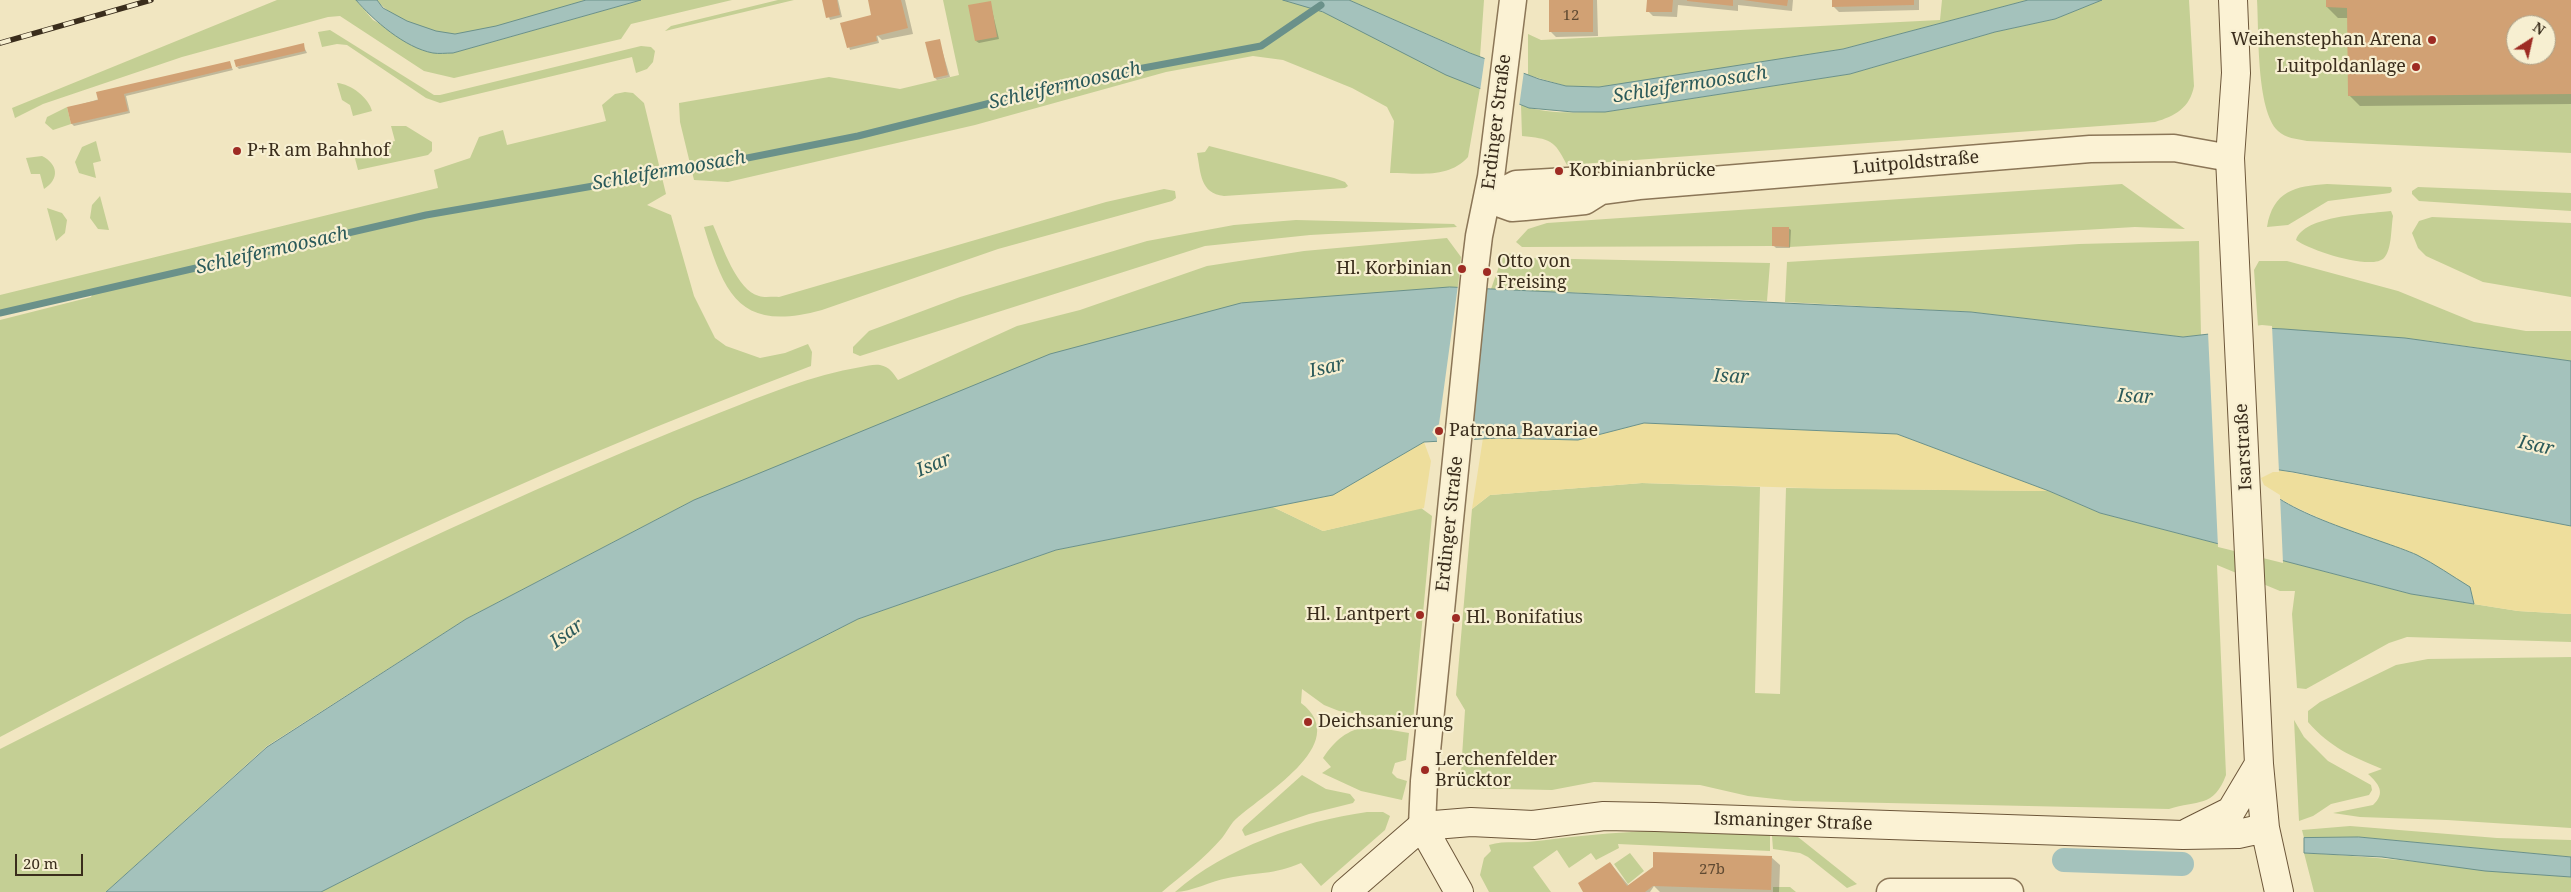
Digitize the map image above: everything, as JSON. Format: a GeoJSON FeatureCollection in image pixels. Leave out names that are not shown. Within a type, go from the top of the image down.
{"type":"FeatureCollection","features":[{"type":"Feature","properties":{"kind":"street","name":"Erdinger Straße"},"geometry":{"type":"LineString","coordinates":[[1422,826],[1424,781],[1475,270],[1479,236],[1488,199],[1506,42],[1513,0]]}},
{"type":"Feature","properties":{"kind":"street","name":"Isarstraße"},"geometry":{"type":"LineString","coordinates":[[2233,0],[2236,75],[2230,158],[2259,764],[2265,828],[2279,892]]}},
{"type":"Feature","properties":{"kind":"street","name":"Luitpoldstraße"},"geometry":{"type":"LineString","coordinates":[[1488,199],[1512,208],[1525,207],[1585,201],[1601,190],[2090,149],[2174,148],[2230,158]]}},
{"type":"Feature","properties":{"kind":"street"},"geometry":{"type":"LineString","coordinates":[[2183,835],[2232,811],[2259,764]]}},
{"type":"Feature","properties":{"kind":"street","name":"Ismaninger Straße"},"geometry":{"type":"LineString","coordinates":[[1422,826],[1471,822],[1533,825],[1604,816],[2183,835],[2238,834],[2265,828]]}},
{"type":"Feature","properties":{"kind":"street"},"geometry":{"type":"LineString","coordinates":[[1346,892],[1422,826],[1458,892]]}},
{"type":"Feature","properties":{"kind":"street"},"geometry":{"type":"LineString","coordinates":[[1890,892],[2010,892]]}},
{"type":"Feature","properties":{"kind":"green space"},"geometry":{"type":"Polygon","coordinates":[[[277,0],[356,0],[373,20],[432,53],[453,53],[641,0],[732,0],[631,24],[621,39],[454,78],[424,71],[340,16],[328,17],[182,57],[43,104],[15,118],[12,108],[277,0]]]}},
{"type":"Feature","properties":{"kind":"green space"},"geometry":{"type":"Polygon","coordinates":[[[377,0],[586,0],[503,25],[470,32],[447,34],[424,28],[402,19],[383,7],[377,0]]]}},
{"type":"Feature","properties":{"kind":"green space"},"geometry":{"type":"Polygon","coordinates":[[[778,0],[794,0],[665,31],[671,26],[778,0]]]}},
{"type":"Feature","properties":{"kind":"green space"},"geometry":{"type":"Polygon","coordinates":[[[943,0],[1283,0],[1309,7],[1334,16],[1480,88],[1468,157],[1460,164],[1442,172],[1421,174],[1390,173],[1394,121],[1387,107],[1352,88],[1283,60],[1253,56],[1166,72],[975,125],[728,182],[694,180],[680,122],[679,103],[829,77],[900,89],[959,75],[943,0]]]}},
{"type":"Feature","properties":{"kind":"green space"},"geometry":{"type":"Polygon","coordinates":[[[1349,0],[1484,0],[1480,57],[1349,0]]]}},
{"type":"Feature","properties":{"kind":"green space"},"geometry":{"type":"Polygon","coordinates":[[[1942,0],[2028,0],[1843,49],[1670,77],[1599,87],[1566,86],[1528,75],[1528,34],[1541,40],[1940,20],[1942,0]]]}},
{"type":"Feature","properties":{"kind":"green space"},"geometry":{"type":"Polygon","coordinates":[[[2102,0],[2189,0],[2194,86],[2189,100],[2175,114],[2155,122],[1567,165],[1558,150],[1550,142],[1539,138],[1522,136],[1521,105],[1552,112],[1605,112],[1850,74],[1995,32],[2055,19],[2102,0]]]}},
{"type":"Feature","properties":{"kind":"green space","name":"Luitpoldanlage"},"geometry":{"type":"Polygon","coordinates":[[[2257,0],[2571,0],[2571,153],[2307,141],[2291,138],[2278,131],[2271,121],[2262,88],[2257,0]]]}},
{"type":"Feature","properties":{"kind":"green space"},"geometry":{"type":"Polygon","coordinates":[[[330,30],[434,95],[641,46],[651,47],[655,51],[653,62],[647,69],[636,73],[632,57],[440,103],[426,98],[347,45],[337,44],[322,47],[318,32],[330,30]]]}},
{"type":"Feature","properties":{"kind":"green space"},"geometry":{"type":"Polygon","coordinates":[[[337,83],[359,92],[367,101],[372,111],[353,116],[350,105],[342,100],[337,83]]]}},
{"type":"Feature","properties":{"kind":"green space"},"geometry":{"type":"Polygon","coordinates":[[[633,93],[644,103],[666,194],[647,205],[671,215],[694,296],[715,338],[726,346],[760,358],[785,353],[808,344],[812,352],[811,366],[707,406],[604,449],[400,539],[199,635],[0,737],[0,320],[91,297],[95,289],[0,311],[0,295],[438,188],[434,170],[470,158],[479,137],[503,130],[507,145],[606,121],[602,105],[615,94],[633,93]]]}},
{"type":"Feature","properties":{"kind":"green space"},"geometry":{"type":"Polygon","coordinates":[[[67,107],[71,124],[53,130],[45,123],[47,117],[67,107]]]}},
{"type":"Feature","properties":{"kind":"green space"},"geometry":{"type":"Polygon","coordinates":[[[391,126],[406,126],[432,142],[432,151],[428,155],[358,170],[353,151],[395,141],[391,126]]]}},
{"type":"Feature","properties":{"kind":"green space"},"geometry":{"type":"Polygon","coordinates":[[[96,141],[101,161],[93,163],[96,178],[79,173],[75,162],[82,147],[96,141]]]}},
{"type":"Feature","properties":{"kind":"green space"},"geometry":{"type":"Polygon","coordinates":[[[1209,146],[1334,178],[1345,182],[1348,186],[1345,188],[1224,196],[1216,194],[1206,187],[1203,181],[1197,153],[1205,152],[1209,146]]]}},
{"type":"Feature","properties":{"kind":"green space"},"geometry":{"type":"Polygon","coordinates":[[[42,156],[51,163],[55,172],[53,181],[44,189],[40,174],[31,174],[26,158],[42,156]]]}},
{"type":"Feature","properties":{"kind":"green space"},"geometry":{"type":"Polygon","coordinates":[[[2122,184],[2185,229],[2135,227],[1789,247],[1789,227],[1772,227],[1772,246],[1522,247],[1516,242],[1528,229],[1547,223],[2122,184]]]}},
{"type":"Feature","properties":{"kind":"green space"},"geometry":{"type":"Polygon","coordinates":[[[2327,184],[2391,187],[2392,191],[2390,193],[2328,201],[2288,225],[2267,227],[2274,205],[2280,198],[2305,186],[2327,184]]]}},
{"type":"Feature","properties":{"kind":"green space"},"geometry":{"type":"Polygon","coordinates":[[[2418,187],[2571,193],[2571,211],[2419,201],[2412,194],[2412,191],[2418,187]]]}},
{"type":"Feature","properties":{"kind":"green space"},"geometry":{"type":"Polygon","coordinates":[[[1164,189],[1175,191],[1176,198],[1172,201],[998,249],[822,310],[795,316],[772,316],[755,312],[740,303],[729,290],[720,273],[704,227],[713,225],[731,266],[744,286],[759,296],[779,297],[1106,202],[1164,189]]]}},
{"type":"Feature","properties":{"kind":"green space"},"geometry":{"type":"Polygon","coordinates":[[[100,196],[109,230],[98,229],[90,218],[92,205],[100,196]]]}},
{"type":"Feature","properties":{"kind":"green space"},"geometry":{"type":"Polygon","coordinates":[[[47,208],[62,213],[67,220],[65,233],[56,241],[47,208]]]}},
{"type":"Feature","properties":{"kind":"green space"},"geometry":{"type":"Polygon","coordinates":[[[2391,211],[2393,216],[2391,238],[2387,254],[2384,258],[2377,261],[2354,261],[2340,258],[2326,254],[2296,240],[2301,232],[2311,225],[2324,221],[2338,217],[2391,211]]]}},
{"type":"Feature","properties":{"kind":"green space"},"geometry":{"type":"Polygon","coordinates":[[[2432,217],[2571,223],[2571,297],[2483,282],[2426,256],[2418,248],[2412,233],[2419,221],[2432,217]]]}},
{"type":"Feature","properties":{"kind":"green space"},"geometry":{"type":"Polygon","coordinates":[[[1296,220],[1454,224],[1457,227],[1310,235],[1205,246],[860,356],[853,353],[853,347],[869,331],[960,297],[1147,241],[1234,225],[1296,220]]]}},
{"type":"Feature","properties":{"kind":"green space"},"geometry":{"type":"Polygon","coordinates":[[[1447,238],[1461,257],[1458,287],[1450,287],[694,500],[466,619],[267,746],[106,892],[0,892],[0,749],[266,616],[536,490],[627,450],[789,386],[825,375],[875,365],[889,369],[898,380],[1017,326],[1080,310],[1207,266],[1304,251],[1447,238]]]}},
{"type":"Feature","properties":{"kind":"green space"},"geometry":{"type":"Polygon","coordinates":[[[2199,241],[2201,335],[2183,337],[1971,312],[1785,302],[1787,262],[2079,244],[2199,241]]]}},
{"type":"Feature","properties":{"kind":"green space"},"geometry":{"type":"Polygon","coordinates":[[[1513,253],[1525,258],[1770,263],[1767,301],[1491,289],[1503,255],[1513,253]]]}},
{"type":"Feature","properties":{"kind":"green space"},"geometry":{"type":"Polygon","coordinates":[[[2259,261],[2287,261],[2398,291],[2474,322],[2526,331],[2571,331],[2571,361],[2429,341],[2262,328],[2258,326],[2254,270],[2259,261]]]}},
{"type":"Feature","properties":{"kind":"green space"},"geometry":{"type":"Polygon","coordinates":[[[1642,483],[1760,487],[1755,693],[1780,694],[1786,488],[2049,491],[2100,513],[2411,594],[2518,611],[2571,614],[2571,642],[2407,637],[2389,643],[2306,689],[2297,688],[2292,614],[2295,591],[2280,591],[2217,565],[2226,775],[2216,793],[2204,801],[2169,809],[1794,801],[1748,796],[1700,785],[1594,782],[1552,790],[1460,788],[1465,710],[1456,695],[1472,509],[1490,495],[1642,483]]]}},
{"type":"Feature","properties":{"kind":"green space"},"geometry":{"type":"Polygon","coordinates":[[[1273,507],[1323,531],[1421,508],[1432,516],[1413,722],[1339,711],[1324,705],[1302,689],[1301,703],[1315,719],[1317,735],[1310,752],[1297,768],[1233,822],[1222,838],[1208,852],[1162,892],[321,892],[858,619],[1056,550],[1273,507]]]}},
{"type":"Feature","properties":{"kind":"green space"},"geometry":{"type":"Polygon","coordinates":[[[2571,657],[2571,828],[2447,820],[2360,817],[2333,813],[2373,805],[2377,801],[2380,789],[2368,774],[2382,769],[2333,745],[2308,722],[2308,711],[2320,702],[2396,665],[2428,659],[2571,657]]]}},
{"type":"Feature","properties":{"kind":"green space"},"geometry":{"type":"Polygon","coordinates":[[[2294,720],[2304,737],[2328,761],[2371,785],[2372,790],[2369,795],[2331,804],[2313,816],[2299,821],[2294,720]]]}},
{"type":"Feature","properties":{"kind":"green space"},"geometry":{"type":"Polygon","coordinates":[[[1368,726],[1409,733],[1406,760],[1395,763],[1392,773],[1397,778],[1407,781],[1402,800],[1361,791],[1322,773],[1331,767],[1323,758],[1332,746],[1348,733],[1368,726]]]}},
{"type":"Feature","properties":{"kind":"green space"},"geometry":{"type":"Polygon","coordinates":[[[1302,775],[1326,789],[1350,794],[1355,800],[1353,803],[1309,814],[1245,836],[1242,830],[1244,827],[1302,775]]]}},
{"type":"Feature","properties":{"kind":"green space"},"geometry":{"type":"Polygon","coordinates":[[[1367,812],[1383,812],[1390,816],[1385,830],[1321,886],[1301,863],[1282,870],[1228,878],[1181,892],[1175,892],[1217,862],[1265,839],[1317,822],[1367,812]]]}},
{"type":"Feature","properties":{"kind":"green space"},"geometry":{"type":"Polygon","coordinates":[[[2350,826],[2497,838],[2571,840],[2571,857],[2359,837],[2304,838],[2302,830],[2350,826]]]}},
{"type":"Feature","properties":{"kind":"green space"},"geometry":{"type":"Polygon","coordinates":[[[1656,831],[1770,835],[1770,851],[1618,844],[1619,848],[1596,860],[1591,853],[1569,868],[1557,850],[1533,867],[1551,892],[1489,892],[1480,875],[1484,858],[1491,851],[1489,845],[1656,831]]]}},
{"type":"Feature","properties":{"kind":"green space"},"geometry":{"type":"Polygon","coordinates":[[[1772,836],[1798,837],[1857,884],[1847,888],[1808,857],[1800,853],[1773,849],[1772,836]]]}},
{"type":"Feature","properties":{"kind":"green space"},"geometry":{"type":"Polygon","coordinates":[[[1630,853],[1644,871],[1628,884],[1614,864],[1630,853]]]}},
{"type":"Feature","properties":{"kind":"green space"},"geometry":{"type":"Polygon","coordinates":[[[2304,853],[2371,857],[2571,877],[2571,892],[2314,892],[2304,853]]]}},
{"type":"Feature","properties":{"kind":"green space"},"geometry":{"type":"Polygon","coordinates":[[[1773,887],[1790,887],[1796,892],[1773,892],[1773,887]]]}},
{"type":"Feature","properties":{"kind":"sand"},"geometry":{"type":"Polygon","coordinates":[[[1644,423],[1897,434],[2049,491],[1838,489],[1642,483],[1490,495],[1472,509],[1483,438],[1578,440],[1644,423]]]}},
{"type":"Feature","properties":{"kind":"sand"},"geometry":{"type":"Polygon","coordinates":[[[1424,442],[1431,461],[1424,508],[1323,531],[1273,507],[1333,495],[1424,442]]]}},
{"type":"Feature","properties":{"kind":"sand"},"geometry":{"type":"Polygon","coordinates":[[[2273,469],[2571,526],[2571,614],[2518,611],[2474,604],[2469,587],[2291,505],[2261,487],[2258,477],[2273,469]]]}},
{"type":"Feature","properties":{"kind":"water"},"geometry":{"type":"Polygon","coordinates":[[[356,0],[377,0],[383,8],[407,21],[436,31],[455,34],[496,26],[586,0],[641,0],[453,53],[433,53],[422,50],[390,32],[356,0]]]}},
{"type":"Feature","properties":{"kind":"water"},"geometry":{"type":"Polygon","coordinates":[[[1283,0],[1349,0],[1470,53],[1539,79],[1566,86],[1599,87],[1843,49],[2028,0],[2102,0],[2055,19],[1995,32],[1850,74],[1605,112],[1573,112],[1529,108],[1446,75],[1323,12],[1283,0]]]}},
{"type":"Feature","properties":{"kind":"water","name":"Isar"},"geometry":{"type":"Polygon","coordinates":[[[1450,287],[1971,312],[2183,337],[2262,328],[2284,329],[2405,338],[2571,361],[2571,526],[2293,472],[2273,469],[2258,477],[2267,489],[2283,501],[2305,512],[2329,523],[2401,548],[2430,562],[2470,587],[2474,604],[2411,594],[2100,513],[2049,491],[1897,434],[1644,423],[1578,440],[1498,438],[1424,442],[1333,495],[1056,550],[858,619],[321,892],[106,892],[267,747],[466,619],[694,500],[1050,354],[1241,303],[1450,287]]]}},
{"type":"Feature","properties":{"kind":"water"},"geometry":{"type":"Polygon","coordinates":[[[2359,837],[2571,857],[2571,877],[2485,871],[2382,857],[2304,853],[2304,838],[2359,837]]]}},
{"type":"Feature","properties":{"kind":"pier"},"geometry":{"type":"Polygon","coordinates":[[[1485,56],[1524,71],[1519,107],[1480,91],[1485,56]]]}},
{"type":"Feature","properties":{"kind":"pier"},"geometry":{"type":"Polygon","coordinates":[[[1458,285],[1487,286],[1473,428],[1478,435],[1472,442],[1437,444],[1437,438],[1432,432],[1439,424],[1458,285]]]}},
{"type":"Feature","properties":{"kind":"pier"},"geometry":{"type":"Polygon","coordinates":[[[2262,325],[2272,326],[2279,472],[2273,472],[2261,478],[2264,485],[2280,495],[2283,563],[2218,547],[2208,332],[2262,325]]]}},
{"type":"Feature","properties":{"kind":"building"},"geometry":{"type":"Polygon","coordinates":[[[822,0],[837,0],[840,15],[826,18],[822,0]]]}},
{"type":"Feature","properties":{"kind":"building"},"geometry":{"type":"Polygon","coordinates":[[[868,0],[901,0],[908,28],[876,36],[877,41],[847,48],[840,23],[871,15],[868,0]]]}},
{"type":"Feature","properties":{"kind":"building"},"geometry":{"type":"Polygon","coordinates":[[[1549,0],[1593,0],[1593,32],[1549,32],[1549,0]]]}},
{"type":"Feature","properties":{"kind":"building"},"geometry":{"type":"Polygon","coordinates":[[[1647,0],[1673,0],[1672,12],[1646,12],[1647,0]]]}},
{"type":"Feature","properties":{"kind":"building"},"geometry":{"type":"Polygon","coordinates":[[[1733,0],[1733,6],[1687,1],[1733,0]]]}},
{"type":"Feature","properties":{"kind":"building"},"geometry":{"type":"Polygon","coordinates":[[[1743,0],[1788,0],[1787,6],[1743,0]]]}},
{"type":"Feature","properties":{"kind":"building"},"geometry":{"type":"Polygon","coordinates":[[[1832,0],[1914,0],[1914,5],[1832,7],[1832,0]]]}},
{"type":"Feature","properties":{"kind":"building","name":"Weihenstephan Arena"},"geometry":{"type":"Polygon","coordinates":[[[2326,0],[2571,0],[2571,94],[2348,96],[2347,8],[2326,7],[2326,0]]]}},
{"type":"Feature","properties":{"kind":"building"},"geometry":{"type":"Polygon","coordinates":[[[991,1],[997,37],[975,41],[968,5],[991,1]]]}},
{"type":"Feature","properties":{"kind":"building"},"geometry":{"type":"Polygon","coordinates":[[[940,39],[948,75],[934,78],[925,42],[940,39]]]}},
{"type":"Feature","properties":{"kind":"building"},"geometry":{"type":"Polygon","coordinates":[[[304,43],[305,51],[236,67],[234,60],[304,43]]]}},
{"type":"Feature","properties":{"kind":"building"},"geometry":{"type":"Polygon","coordinates":[[[230,61],[232,68],[124,94],[128,111],[71,124],[67,107],[98,100],[96,92],[230,61]]]}},
{"type":"Feature","properties":{"kind":"building"},"geometry":{"type":"Polygon","coordinates":[[[1772,227],[1789,227],[1789,247],[1772,246],[1772,227]]]}},
{"type":"Feature","properties":{"kind":"building"},"geometry":{"type":"Polygon","coordinates":[[[1653,852],[1772,856],[1771,890],[1653,886],[1645,892],[1583,892],[1578,883],[1610,862],[1627,886],[1653,867],[1653,852]]]}},
{"type":"Feature","properties":{"kind":"waterway","name":"Schleifermoosach"},"geometry":{"type":"LineString","coordinates":[[0,313],[426,215],[697,168],[858,136],[1095,77],[1261,46],[1321,5]]}},
{"type":"Feature","properties":{"kind":"waterway"},"geometry":{"type":"LineString","coordinates":[[2064,860],[2182,864]]}},
{"type":"Feature","properties":{"kind":"railway"},"geometry":{"type":"LineString","coordinates":[[0,43],[151,0]]}},
{"type":"Feature","properties":{"kind":"place","name":"Weihenstephan Arena"},"geometry":{"type":"Point","coordinates":[2432,40]}},
{"type":"Feature","properties":{"kind":"place","name":"Luitpoldanlage"},"geometry":{"type":"Point","coordinates":[2416,67]}},
{"type":"Feature","properties":{"kind":"place","name":"P+R am Bahnhof"},"geometry":{"type":"Point","coordinates":[237,151]}},
{"type":"Feature","properties":{"kind":"place","name":"Korbinianbrücke"},"geometry":{"type":"Point","coordinates":[1559,171]}},
{"type":"Feature","properties":{"kind":"place","name":"Hl. Korbinian"},"geometry":{"type":"Point","coordinates":[1462,269]}},
{"type":"Feature","properties":{"kind":"place","name":"Otto von Freising"},"geometry":{"type":"Point","coordinates":[1487,272]}},
{"type":"Feature","properties":{"kind":"place","name":"Patrona Bavariae"},"geometry":{"type":"Point","coordinates":[1439,431]}},
{"type":"Feature","properties":{"kind":"place","name":"Hl. Lantpert"},"geometry":{"type":"Point","coordinates":[1420,615]}},
{"type":"Feature","properties":{"kind":"place","name":"Hl. Bonifatius"},"geometry":{"type":"Point","coordinates":[1456,618]}},
{"type":"Feature","properties":{"kind":"place","name":"Deichsanierung"},"geometry":{"type":"Point","coordinates":[1308,722]}},
{"type":"Feature","properties":{"kind":"place","name":"Lerchenfelder Brücktor"},"geometry":{"type":"Point","coordinates":[1425,770]}}]}
